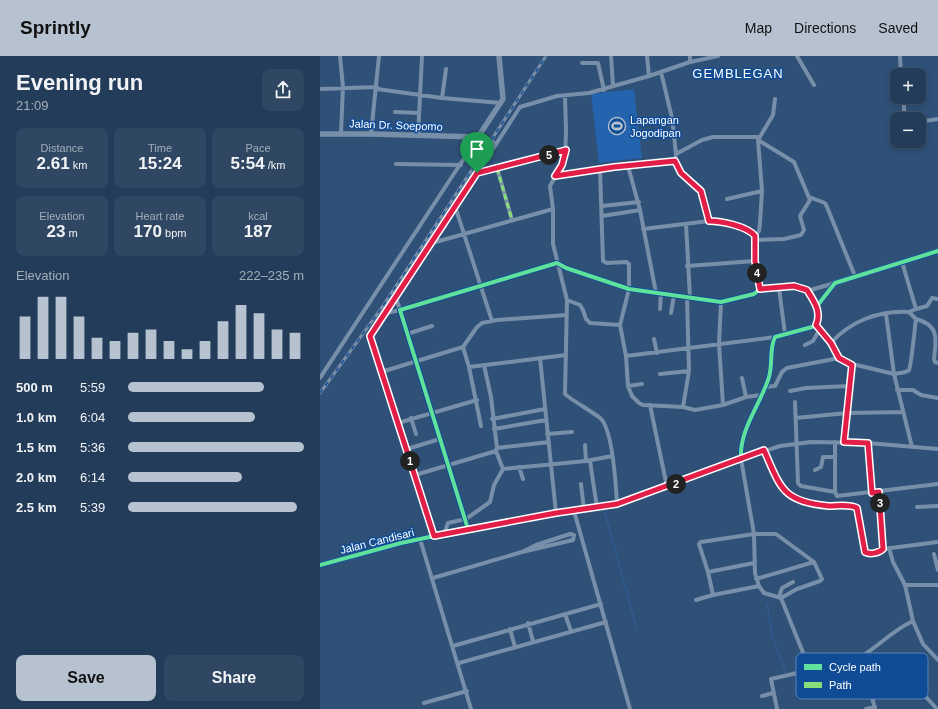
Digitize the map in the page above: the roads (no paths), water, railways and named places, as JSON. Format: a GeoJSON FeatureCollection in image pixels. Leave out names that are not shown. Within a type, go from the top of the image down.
{"type":"FeatureCollection","features":[{"type":"Feature","properties":{"kind":"street"},"geometry":{"type":"LineString","coordinates":[[340,56],[343,87],[341,133]]}},
{"type":"Feature","properties":{"kind":"street"},"geometry":{"type":"LineString","coordinates":[[371,134],[377,88],[379,56]]}},
{"type":"Feature","properties":{"kind":"street"},"geometry":{"type":"LineString","coordinates":[[418,136],[422,56]]}},
{"type":"Feature","properties":{"kind":"street"},"geometry":{"type":"LineString","coordinates":[[320,378],[501,104],[503,99],[503,90],[500,56]]}},
{"type":"Feature","properties":{"kind":"street"},"geometry":{"type":"LineString","coordinates":[[611,56],[613,86]]}},
{"type":"Feature","properties":{"kind":"street"},"geometry":{"type":"LineString","coordinates":[[647,56],[649,76]]}},
{"type":"Feature","properties":{"kind":"street"},"geometry":{"type":"LineString","coordinates":[[690,56],[690,62]]}},
{"type":"Feature","properties":{"kind":"street"},"geometry":{"type":"LineString","coordinates":[[434,536],[407,449],[370,339],[371,334],[520,107],[530,103],[604,90],[690,62],[718,56]]}},
{"type":"Feature","properties":{"kind":"street"},"geometry":{"type":"LineString","coordinates":[[797,56],[814,85]]}},
{"type":"Feature","properties":{"kind":"street"},"geometry":{"type":"LineString","coordinates":[[900,56],[901,68]]}},
{"type":"Feature","properties":{"kind":"street"},"geometry":{"type":"LineString","coordinates":[[582,63],[598,63],[604,90]]}},
{"type":"Feature","properties":{"kind":"street"},"geometry":{"type":"LineString","coordinates":[[442,98],[446,69]]}},
{"type":"Feature","properties":{"kind":"street"},"geometry":{"type":"LineString","coordinates":[[661,72],[672,118],[676,154],[675,161],[681,173],[701,191],[709,221]]}},
{"type":"Feature","properties":{"kind":"street"},"geometry":{"type":"LineString","coordinates":[[320,89],[343,87],[377,88],[442,98],[501,104]]}},
{"type":"Feature","properties":{"kind":"street"},"geometry":{"type":"LineString","coordinates":[[565,96],[566,150],[562,165],[550,186],[553,209],[553,244],[567,300],[566,397],[585,406],[604,421],[612,456],[617,504]]}},
{"type":"Feature","properties":{"kind":"street"},"geometry":{"type":"LineString","coordinates":[[760,289],[755,261],[755,238],[759,231],[762,191],[759,138],[773,115],[776,99]]}},
{"type":"Feature","properties":{"kind":"street"},"geometry":{"type":"LineString","coordinates":[[395,112],[419,113]]}},
{"type":"Feature","properties":{"kind":"street"},"geometry":{"type":"LineString","coordinates":[[926,121],[938,119]]}},
{"type":"Feature","properties":{"kind":"street","name":"Jalan Dr. Soepomo"},"geometry":{"type":"LineString","coordinates":[[320,134],[341,133],[418,136],[479,136]]}},
{"type":"Feature","properties":{"kind":"street"},"geometry":{"type":"LineString","coordinates":[[676,154],[702,140],[713,137],[733,135],[759,138],[794,162],[809,197],[809,203],[800,216],[804,230],[801,235],[784,239],[755,238]]}},
{"type":"Feature","properties":{"kind":"street"},"geometry":{"type":"LineString","coordinates":[[479,136],[496,144]]}},
{"type":"Feature","properties":{"kind":"street"},"geometry":{"type":"LineString","coordinates":[[477,173],[566,150]]}},
{"type":"Feature","properties":{"kind":"street"},"geometry":{"type":"LineString","coordinates":[[555,176],[600,169],[675,161]]}},
{"type":"Feature","properties":{"kind":"street"},"geometry":{"type":"LineString","coordinates":[[396,164],[461,165]]}},
{"type":"Feature","properties":{"kind":"street"},"geometry":{"type":"LineString","coordinates":[[628,166],[640,210],[656,293]]}},
{"type":"Feature","properties":{"kind":"street"},"geometry":{"type":"LineString","coordinates":[[497,168],[512,220]]}},
{"type":"Feature","properties":{"kind":"street"},"geometry":{"type":"LineString","coordinates":[[600,169],[603,261],[608,263],[628,262],[629,289],[620,325],[626,356],[628,386],[632,396],[638,403],[683,407],[695,410],[723,405],[746,397],[761,395]]}},
{"type":"Feature","properties":{"kind":"street"},"geometry":{"type":"LineString","coordinates":[[727,199],[762,191]]}},
{"type":"Feature","properties":{"kind":"street"},"geometry":{"type":"LineString","coordinates":[[809,197],[825,203],[855,276]]}},
{"type":"Feature","properties":{"kind":"street"},"geometry":{"type":"LineString","coordinates":[[602,206],[638,202]]}},
{"type":"Feature","properties":{"kind":"street"},"geometry":{"type":"LineString","coordinates":[[455,206],[492,321]]}},
{"type":"Feature","properties":{"kind":"street"},"geometry":{"type":"LineString","coordinates":[[432,243],[553,209]]}},
{"type":"Feature","properties":{"kind":"street"},"geometry":{"type":"LineString","coordinates":[[602,216],[640,210]]}},
{"type":"Feature","properties":{"kind":"street"},"geometry":{"type":"LineString","coordinates":[[643,229],[709,221],[748,229],[755,238]]}},
{"type":"Feature","properties":{"kind":"street"},"geometry":{"type":"LineString","coordinates":[[683,407],[689,371],[689,349],[686,323],[688,297],[686,224]]}},
{"type":"Feature","properties":{"kind":"street"},"geometry":{"type":"LineString","coordinates":[[386,313],[557,263],[566,268],[629,289],[722,302],[748,296],[760,289],[794,286],[807,290],[938,252]]}},
{"type":"Feature","properties":{"kind":"street"},"geometry":{"type":"LineString","coordinates":[[687,266],[755,261]]}},
{"type":"Feature","properties":{"kind":"street"},"geometry":{"type":"LineString","coordinates":[[902,262],[916,309]]}},
{"type":"Feature","properties":{"kind":"street"},"geometry":{"type":"LineString","coordinates":[[817,306],[835,283]]}},
{"type":"Feature","properties":{"kind":"street"},"geometry":{"type":"LineString","coordinates":[[779,288],[785,334]]}},
{"type":"Feature","properties":{"kind":"street"},"geometry":{"type":"LineString","coordinates":[[807,290],[817,306],[816,325]]}},
{"type":"Feature","properties":{"kind":"street"},"geometry":{"type":"LineString","coordinates":[[660,309],[661,293]]}},
{"type":"Feature","properties":{"kind":"street"},"geometry":{"type":"LineString","coordinates":[[671,313],[674,295]]}},
{"type":"Feature","properties":{"kind":"street"},"geometry":{"type":"LineString","coordinates":[[396,298],[440,439],[450,465],[467,524]]}},
{"type":"Feature","properties":{"kind":"street"},"geometry":{"type":"LineString","coordinates":[[831,343],[849,326],[867,318],[886,314],[909,312],[928,306],[932,298],[938,299]]}},
{"type":"Feature","properties":{"kind":"street"},"geometry":{"type":"LineString","coordinates":[[567,300],[580,305],[586,319],[590,322],[620,325]]}},
{"type":"Feature","properties":{"kind":"street"},"geometry":{"type":"LineString","coordinates":[[722,302],[719,344],[723,405]]}},
{"type":"Feature","properties":{"kind":"street"},"geometry":{"type":"LineString","coordinates":[[909,312],[916,319],[927,321],[934,326],[937,334],[934,359],[935,362],[938,362]]}},
{"type":"Feature","properties":{"kind":"street"},"geometry":{"type":"LineString","coordinates":[[886,314],[897,390],[912,447]]}},
{"type":"Feature","properties":{"kind":"street"},"geometry":{"type":"LineString","coordinates":[[381,372],[463,347],[479,324],[492,321],[567,315]]}},
{"type":"Feature","properties":{"kind":"street"},"geometry":{"type":"LineString","coordinates":[[816,325],[831,343],[839,358],[852,365],[894,374],[908,371],[910,367],[912,338],[916,319]]}},
{"type":"Feature","properties":{"kind":"street"},"geometry":{"type":"LineString","coordinates":[[626,356],[774,337],[816,325]]}},
{"type":"Feature","properties":{"kind":"street"},"geometry":{"type":"LineString","coordinates":[[407,334],[432,326]]}},
{"type":"Feature","properties":{"kind":"street"},"geometry":{"type":"LineString","coordinates":[[805,346],[813,342],[817,334],[822,331]]}},
{"type":"Feature","properties":{"kind":"street"},"geometry":{"type":"LineString","coordinates":[[713,596],[700,543],[754,534],[776,534],[814,562],[822,578],[820,581],[797,589],[780,598],[764,593],[756,579],[754,563],[754,534],[741,459],[742,441],[769,376],[770,349],[774,337]]}},
{"type":"Feature","properties":{"kind":"street"},"geometry":{"type":"LineString","coordinates":[[654,339],[656,353]]}},
{"type":"Feature","properties":{"kind":"street"},"geometry":{"type":"LineString","coordinates":[[463,347],[477,400],[481,426]]}},
{"type":"Feature","properties":{"kind":"street"},"geometry":{"type":"LineString","coordinates":[[469,367],[566,355]]}},
{"type":"Feature","properties":{"kind":"street"},"geometry":{"type":"LineString","coordinates":[[540,358],[556,513]]}},
{"type":"Feature","properties":{"kind":"street"},"geometry":{"type":"LineString","coordinates":[[765,387],[775,386],[782,372],[787,368],[839,358]]}},
{"type":"Feature","properties":{"kind":"street"},"geometry":{"type":"LineString","coordinates":[[444,534],[448,523],[467,524],[490,502],[494,485],[502,469],[496,450],[491,397],[484,365]]}},
{"type":"Feature","properties":{"kind":"street"},"geometry":{"type":"LineString","coordinates":[[844,442],[852,365]]}},
{"type":"Feature","properties":{"kind":"street"},"geometry":{"type":"LineString","coordinates":[[660,374],[689,371]]}},
{"type":"Feature","properties":{"kind":"street"},"geometry":{"type":"LineString","coordinates":[[742,378],[746,397]]}},
{"type":"Feature","properties":{"kind":"street"},"geometry":{"type":"LineString","coordinates":[[628,386],[642,384]]}},
{"type":"Feature","properties":{"kind":"street"},"geometry":{"type":"LineString","coordinates":[[790,391],[806,388],[849,386]]}},
{"type":"Feature","properties":{"kind":"street"},"geometry":{"type":"LineString","coordinates":[[897,390],[913,390],[921,395],[938,398]]}},
{"type":"Feature","properties":{"kind":"street"},"geometry":{"type":"LineString","coordinates":[[398,423],[477,400]]}},
{"type":"Feature","properties":{"kind":"street"},"geometry":{"type":"LineString","coordinates":[[795,402],[798,483],[801,486],[834,492],[840,496],[938,484]]}},
{"type":"Feature","properties":{"kind":"street"},"geometry":{"type":"LineString","coordinates":[[650,405],[667,487]]}},
{"type":"Feature","properties":{"kind":"street"},"geometry":{"type":"LineString","coordinates":[[492,419],[545,409]]}},
{"type":"Feature","properties":{"kind":"street"},"geometry":{"type":"LineString","coordinates":[[796,418],[847,413],[903,412]]}},
{"type":"Feature","properties":{"kind":"street"},"geometry":{"type":"LineString","coordinates":[[411,418],[416,434]]}},
{"type":"Feature","properties":{"kind":"street"},"geometry":{"type":"LineString","coordinates":[[494,429],[546,420]]}},
{"type":"Feature","properties":{"kind":"street"},"geometry":{"type":"LineString","coordinates":[[547,434],[572,432]]}},
{"type":"Feature","properties":{"kind":"street"},"geometry":{"type":"LineString","coordinates":[[407,449],[440,439]]}},
{"type":"Feature","properties":{"kind":"street"},"geometry":{"type":"LineString","coordinates":[[415,475],[496,450],[549,442]]}},
{"type":"Feature","properties":{"kind":"street"},"geometry":{"type":"LineString","coordinates":[[834,492],[835,442]]}},
{"type":"Feature","properties":{"kind":"street"},"geometry":{"type":"LineString","coordinates":[[741,459],[764,450],[796,443],[868,443],[938,449]]}},
{"type":"Feature","properties":{"kind":"street"},"geometry":{"type":"LineString","coordinates":[[868,443],[872,493]]}},
{"type":"Feature","properties":{"kind":"street"},"geometry":{"type":"LineString","coordinates":[[585,445],[596,508]]}},
{"type":"Feature","properties":{"kind":"street"},"geometry":{"type":"LineString","coordinates":[[764,450],[785,492],[796,499],[810,504],[857,508],[865,552],[871,553],[889,548],[938,542]]}},
{"type":"Feature","properties":{"kind":"street"},"geometry":{"type":"LineString","coordinates":[[502,469],[588,461],[612,456]]}},
{"type":"Feature","properties":{"kind":"street"},"geometry":{"type":"LineString","coordinates":[[815,470],[821,467],[823,457],[834,457]]}},
{"type":"Feature","properties":{"kind":"street","name":"Jalan Candisari"},"geometry":{"type":"LineString","coordinates":[[320,565],[444,534],[467,524],[584,510],[617,504],[741,459]]}},
{"type":"Feature","properties":{"kind":"street"},"geometry":{"type":"LineString","coordinates":[[519,467],[523,479]]}},
{"type":"Feature","properties":{"kind":"street"},"geometry":{"type":"LineString","coordinates":[[580,484],[584,510]]}},
{"type":"Feature","properties":{"kind":"street"},"geometry":{"type":"LineString","coordinates":[[879,492],[883,549]]}},
{"type":"Feature","properties":{"kind":"street"},"geometry":{"type":"LineString","coordinates":[[916,507],[938,506]]}},
{"type":"Feature","properties":{"kind":"street"},"geometry":{"type":"LineString","coordinates":[[574,511],[630,709]]}},
{"type":"Feature","properties":{"kind":"street"},"geometry":{"type":"LineString","coordinates":[[433,578],[522,552],[536,545],[570,534],[573,534],[574,537],[581,536]]}},
{"type":"Feature","properties":{"kind":"street"},"geometry":{"type":"LineString","coordinates":[[420,539],[459,663],[471,709]]}},
{"type":"Feature","properties":{"kind":"street"},"geometry":{"type":"LineString","coordinates":[[889,548],[893,562],[905,585],[913,621],[923,644],[938,660]]}},
{"type":"Feature","properties":{"kind":"street"},"geometry":{"type":"LineString","coordinates":[[934,554],[938,570]]}},
{"type":"Feature","properties":{"kind":"street"},"geometry":{"type":"LineString","coordinates":[[756,579],[814,562]]}},
{"type":"Feature","properties":{"kind":"street"},"geometry":{"type":"LineString","coordinates":[[708,572],[754,563]]}},
{"type":"Feature","properties":{"kind":"street"},"geometry":{"type":"LineString","coordinates":[[793,582],[782,588],[780,598],[803,653]]}},
{"type":"Feature","properties":{"kind":"street"},"geometry":{"type":"LineString","coordinates":[[905,585],[938,585]]}},
{"type":"Feature","properties":{"kind":"street"},"geometry":{"type":"LineString","coordinates":[[696,600],[759,586]]}},
{"type":"Feature","properties":{"kind":"street"},"geometry":{"type":"LineString","coordinates":[[453,646],[601,604]]}},
{"type":"Feature","properties":{"kind":"street"},"geometry":{"type":"LineString","coordinates":[[565,614],[571,631]]}},
{"type":"Feature","properties":{"kind":"street"},"geometry":{"type":"LineString","coordinates":[[867,653],[882,643],[891,633],[913,621]]}},
{"type":"Feature","properties":{"kind":"street"},"geometry":{"type":"LineString","coordinates":[[459,663],[533,641],[606,622]]}},
{"type":"Feature","properties":{"kind":"street"},"geometry":{"type":"LineString","coordinates":[[528,624],[533,641]]}},
{"type":"Feature","properties":{"kind":"street"},"geometry":{"type":"LineString","coordinates":[[510,629],[515,647]]}},
{"type":"Feature","properties":{"kind":"street"},"geometry":{"type":"LineString","coordinates":[[777,709],[771,681],[772,679],[796,673]]}},
{"type":"Feature","properties":{"kind":"street"},"geometry":{"type":"LineString","coordinates":[[424,703],[467,691]]}},
{"type":"Feature","properties":{"kind":"street"},"geometry":{"type":"LineString","coordinates":[[762,696],[773,693]]}},
{"type":"Feature","properties":{"kind":"street"},"geometry":{"type":"LineString","coordinates":[[928,699],[937,709]]}},
{"type":"Feature","properties":{"kind":"street"},"geometry":{"type":"LineString","coordinates":[[866,709],[875,708]]}},
{"type":"Feature","properties":{"kind":"waterway"},"geometry":{"type":"LineString","coordinates":[[604,509],[636,626]]}},
{"type":"Feature","properties":{"kind":"waterway"},"geometry":{"type":"LineString","coordinates":[[767,604],[773,639],[787,675]]}},
{"type":"Feature","properties":{"kind":"railway"},"geometry":{"type":"LineString","coordinates":[[320,393],[383,306],[546,56]]}},
{"type":"Feature","properties":{"kind":"place","name":"Lapangan Jogodipan"},"geometry":{"type":"Point","coordinates":[617,126]}},
{"type":"Feature","properties":{"kind":"district","name":"GEMBLEGAN"},"geometry":{"type":"Point","coordinates":[738,73]}}]}
